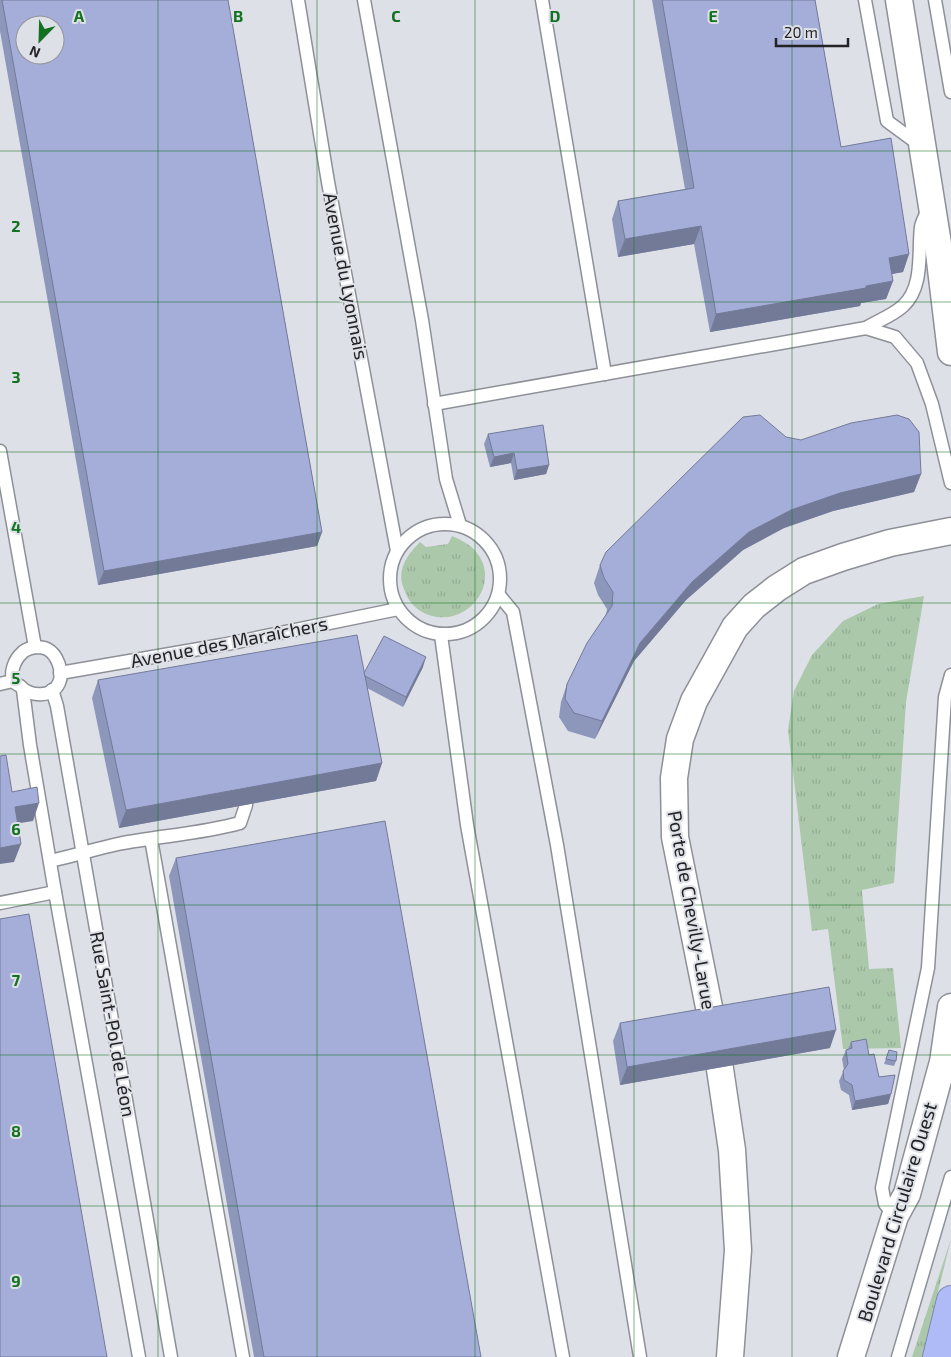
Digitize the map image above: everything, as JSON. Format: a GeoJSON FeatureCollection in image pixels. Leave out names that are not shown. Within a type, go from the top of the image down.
{"type":"FeatureCollection","features":[{"type":"Feature","properties":{"kind":"highway"},"geometry":{"type":"LineString","coordinates":[[937,1357],[951,1300]]}},
{"type":"Feature","properties":{"kind":"street"},"geometry":{"type":"LineString","coordinates":[[899,0],[932,201],[951,352]]}},
{"type":"Feature","properties":{"kind":"street","name":"Porte de Chevilly-Larue"},"geometry":{"type":"LineString","coordinates":[[730,1357],[738,1250],[732,1150],[716,1042],[676,837],[674,778],[680,739],[694,702],[735,627],[754,606],[777,588],[804,571],[843,557],[890,543],[951,531]]}},
{"type":"Feature","properties":{"kind":"street","name":"Boulevard Circulaire Ouest"},"geometry":{"type":"LineString","coordinates":[[851,1357],[895,1216],[907,1194],[940,1071],[951,1006]]}},
{"type":"Feature","properties":{"kind":"lane","name":"Avenue du Lyonnais"},"geometry":{"type":"LineString","coordinates":[[298,0],[332,202],[397,551]]}},
{"type":"Feature","properties":{"kind":"lane"},"geometry":{"type":"LineString","coordinates":[[364,0],[422,320],[446,479],[460,526]]}},
{"type":"Feature","properties":{"kind":"lane"},"geometry":{"type":"LineString","coordinates":[[542,0],[605,374]]}},
{"type":"Feature","properties":{"kind":"lane"},"geometry":{"type":"LineString","coordinates":[[865,0],[887,121],[922,148]]}},
{"type":"Feature","properties":{"kind":"lane"},"geometry":{"type":"LineString","coordinates":[[936,0],[951,92]]}},
{"type":"Feature","properties":{"kind":"lane"},"geometry":{"type":"LineString","coordinates":[[434,404],[866,328],[896,312],[911,295],[918,272],[922,225],[932,201]]}},
{"type":"Feature","properties":{"kind":"lane"},"geometry":{"type":"LineString","coordinates":[[866,328],[895,338],[917,363],[932,404],[951,483]]}},
{"type":"Feature","properties":{"kind":"lane"},"geometry":{"type":"LineString","coordinates":[[0,451],[36,647]]}},
{"type":"Feature","properties":{"kind":"lane"},"geometry":{"type":"LineString","coordinates":[[438,524],[460,526],[473,531],[485,540],[494,552],[501,580],[499,595],[493,608],[483,620],[471,629],[456,634],[441,635],[425,632],[411,623],[398,609],[391,596],[391,567],[397,551],[417,531],[438,524]]}},
{"type":"Feature","properties":{"kind":"lane"},"geometry":{"type":"LineString","coordinates":[[499,595],[514,612],[557,844],[640,1357]]}},
{"type":"Feature","properties":{"kind":"lane","name":"Avenue des Maraîchers"},"geometry":{"type":"LineString","coordinates":[[60,673],[222,645],[398,609]]}},
{"type":"Feature","properties":{"kind":"lane"},"geometry":{"type":"LineString","coordinates":[[441,635],[467,825],[563,1357]]}},
{"type":"Feature","properties":{"kind":"lane"},"geometry":{"type":"LineString","coordinates":[[36,647],[45,648],[53,653],[59,664],[60,673],[59,682],[52,690],[36,695],[23,690],[14,681],[12,670],[21,654],[27,649],[36,647]]}},
{"type":"Feature","properties":{"kind":"lane"},"geometry":{"type":"LineString","coordinates":[[895,1216],[885,1204],[882,1188],[928,968],[945,697],[951,675]]}},
{"type":"Feature","properties":{"kind":"lane"},"geometry":{"type":"LineString","coordinates":[[0,684],[14,681]]}},
{"type":"Feature","properties":{"kind":"lane","name":"Rue Saint-Pol de Léon"},"geometry":{"type":"LineString","coordinates":[[23,690],[30,745],[50,861],[139,1357]]}},
{"type":"Feature","properties":{"kind":"lane","name":"Rue Saint-Pol de Léon"},"geometry":{"type":"LineString","coordinates":[[52,690],[57,706],[171,1357]]}},
{"type":"Feature","properties":{"kind":"lane"},"geometry":{"type":"LineString","coordinates":[[50,861],[117,844],[222,828],[240,823],[246,805]]}},
{"type":"Feature","properties":{"kind":"lane"},"geometry":{"type":"LineString","coordinates":[[151,839],[243,1357]]}},
{"type":"Feature","properties":{"kind":"lane"},"geometry":{"type":"LineString","coordinates":[[0,903],[56,892]]}},
{"type":"Feature","properties":{"kind":"lane"},"geometry":{"type":"LineString","coordinates":[[898,1357],[951,1177]]}},
{"type":"Feature","properties":{"kind":"green space"},"geometry":{"type":"Polygon","coordinates":[[[452,536],[474,550],[484,565],[485,578],[482,591],[476,602],[454,616],[440,617],[426,614],[412,604],[404,589],[401,575],[404,563],[420,542],[426,547],[448,544],[452,536]]]}},
{"type":"Feature","properties":{"kind":"green space"},"geometry":{"type":"Polygon","coordinates":[[[924,596],[906,702],[894,883],[862,890],[869,969],[893,968],[901,1048],[843,1049],[828,929],[812,931],[788,730],[794,691],[812,655],[843,621],[878,604],[924,596]]]}},
{"type":"Feature","properties":{"kind":"green space"},"geometry":{"type":"Polygon","coordinates":[[[951,1239],[922,1357],[912,1357],[951,1239]]]}},
{"type":"Feature","properties":{"kind":"building"},"geometry":{"type":"Polygon","coordinates":[[[2,0],[228,0],[322,532],[104,571],[2,0]]]}},
{"type":"Feature","properties":{"kind":"building"},"geometry":{"type":"Polygon","coordinates":[[[662,0],[815,0],[841,147],[891,138],[909,254],[889,258],[893,281],[866,286],[866,288],[716,314],[701,226],[625,239],[618,201],[694,188],[662,0]]]}},
{"type":"Feature","properties":{"kind":"building"},"geometry":{"type":"Polygon","coordinates":[[[760,415],[786,437],[801,440],[851,423],[897,415],[909,419],[919,432],[921,474],[840,493],[791,510],[749,532],[692,582],[640,643],[602,721],[574,713],[565,699],[567,684],[587,643],[612,606],[613,592],[604,578],[600,565],[606,552],[743,417],[760,415]]]}},
{"type":"Feature","properties":{"kind":"building"},"geometry":{"type":"Polygon","coordinates":[[[543,425],[549,465],[517,470],[514,453],[494,457],[488,434],[543,425]]]}},
{"type":"Feature","properties":{"kind":"building"},"geometry":{"type":"Polygon","coordinates":[[[357,635],[382,763],[126,810],[98,680],[357,635]]]}},
{"type":"Feature","properties":{"kind":"building"},"geometry":{"type":"Polygon","coordinates":[[[384,636],[426,657],[406,697],[365,676],[364,673],[384,636]]]}},
{"type":"Feature","properties":{"kind":"building"},"geometry":{"type":"Polygon","coordinates":[[[6,755],[12,792],[37,787],[39,803],[15,807],[21,844],[0,848],[0,756],[6,755]]]}},
{"type":"Feature","properties":{"kind":"building"},"geometry":{"type":"Polygon","coordinates":[[[385,821],[481,1357],[264,1357],[176,858],[385,821]]]}},
{"type":"Feature","properties":{"kind":"building"},"geometry":{"type":"Polygon","coordinates":[[[29,914],[107,1357],[0,1357],[0,919],[29,914]]]}},
{"type":"Feature","properties":{"kind":"building"},"geometry":{"type":"Polygon","coordinates":[[[829,987],[836,1030],[627,1067],[620,1023],[829,987]]]}},
{"type":"Feature","properties":{"kind":"building"},"geometry":{"type":"Polygon","coordinates":[[[866,1039],[869,1055],[874,1054],[879,1077],[895,1075],[891,1094],[855,1101],[852,1085],[844,1080],[843,1071],[848,1064],[846,1050],[852,1048],[851,1042],[866,1039]]]}},
{"type":"Feature","properties":{"kind":"building"},"geometry":{"type":"Polygon","coordinates":[[[889,1050],[897,1052],[896,1061],[886,1059],[889,1050]]]}}]}
